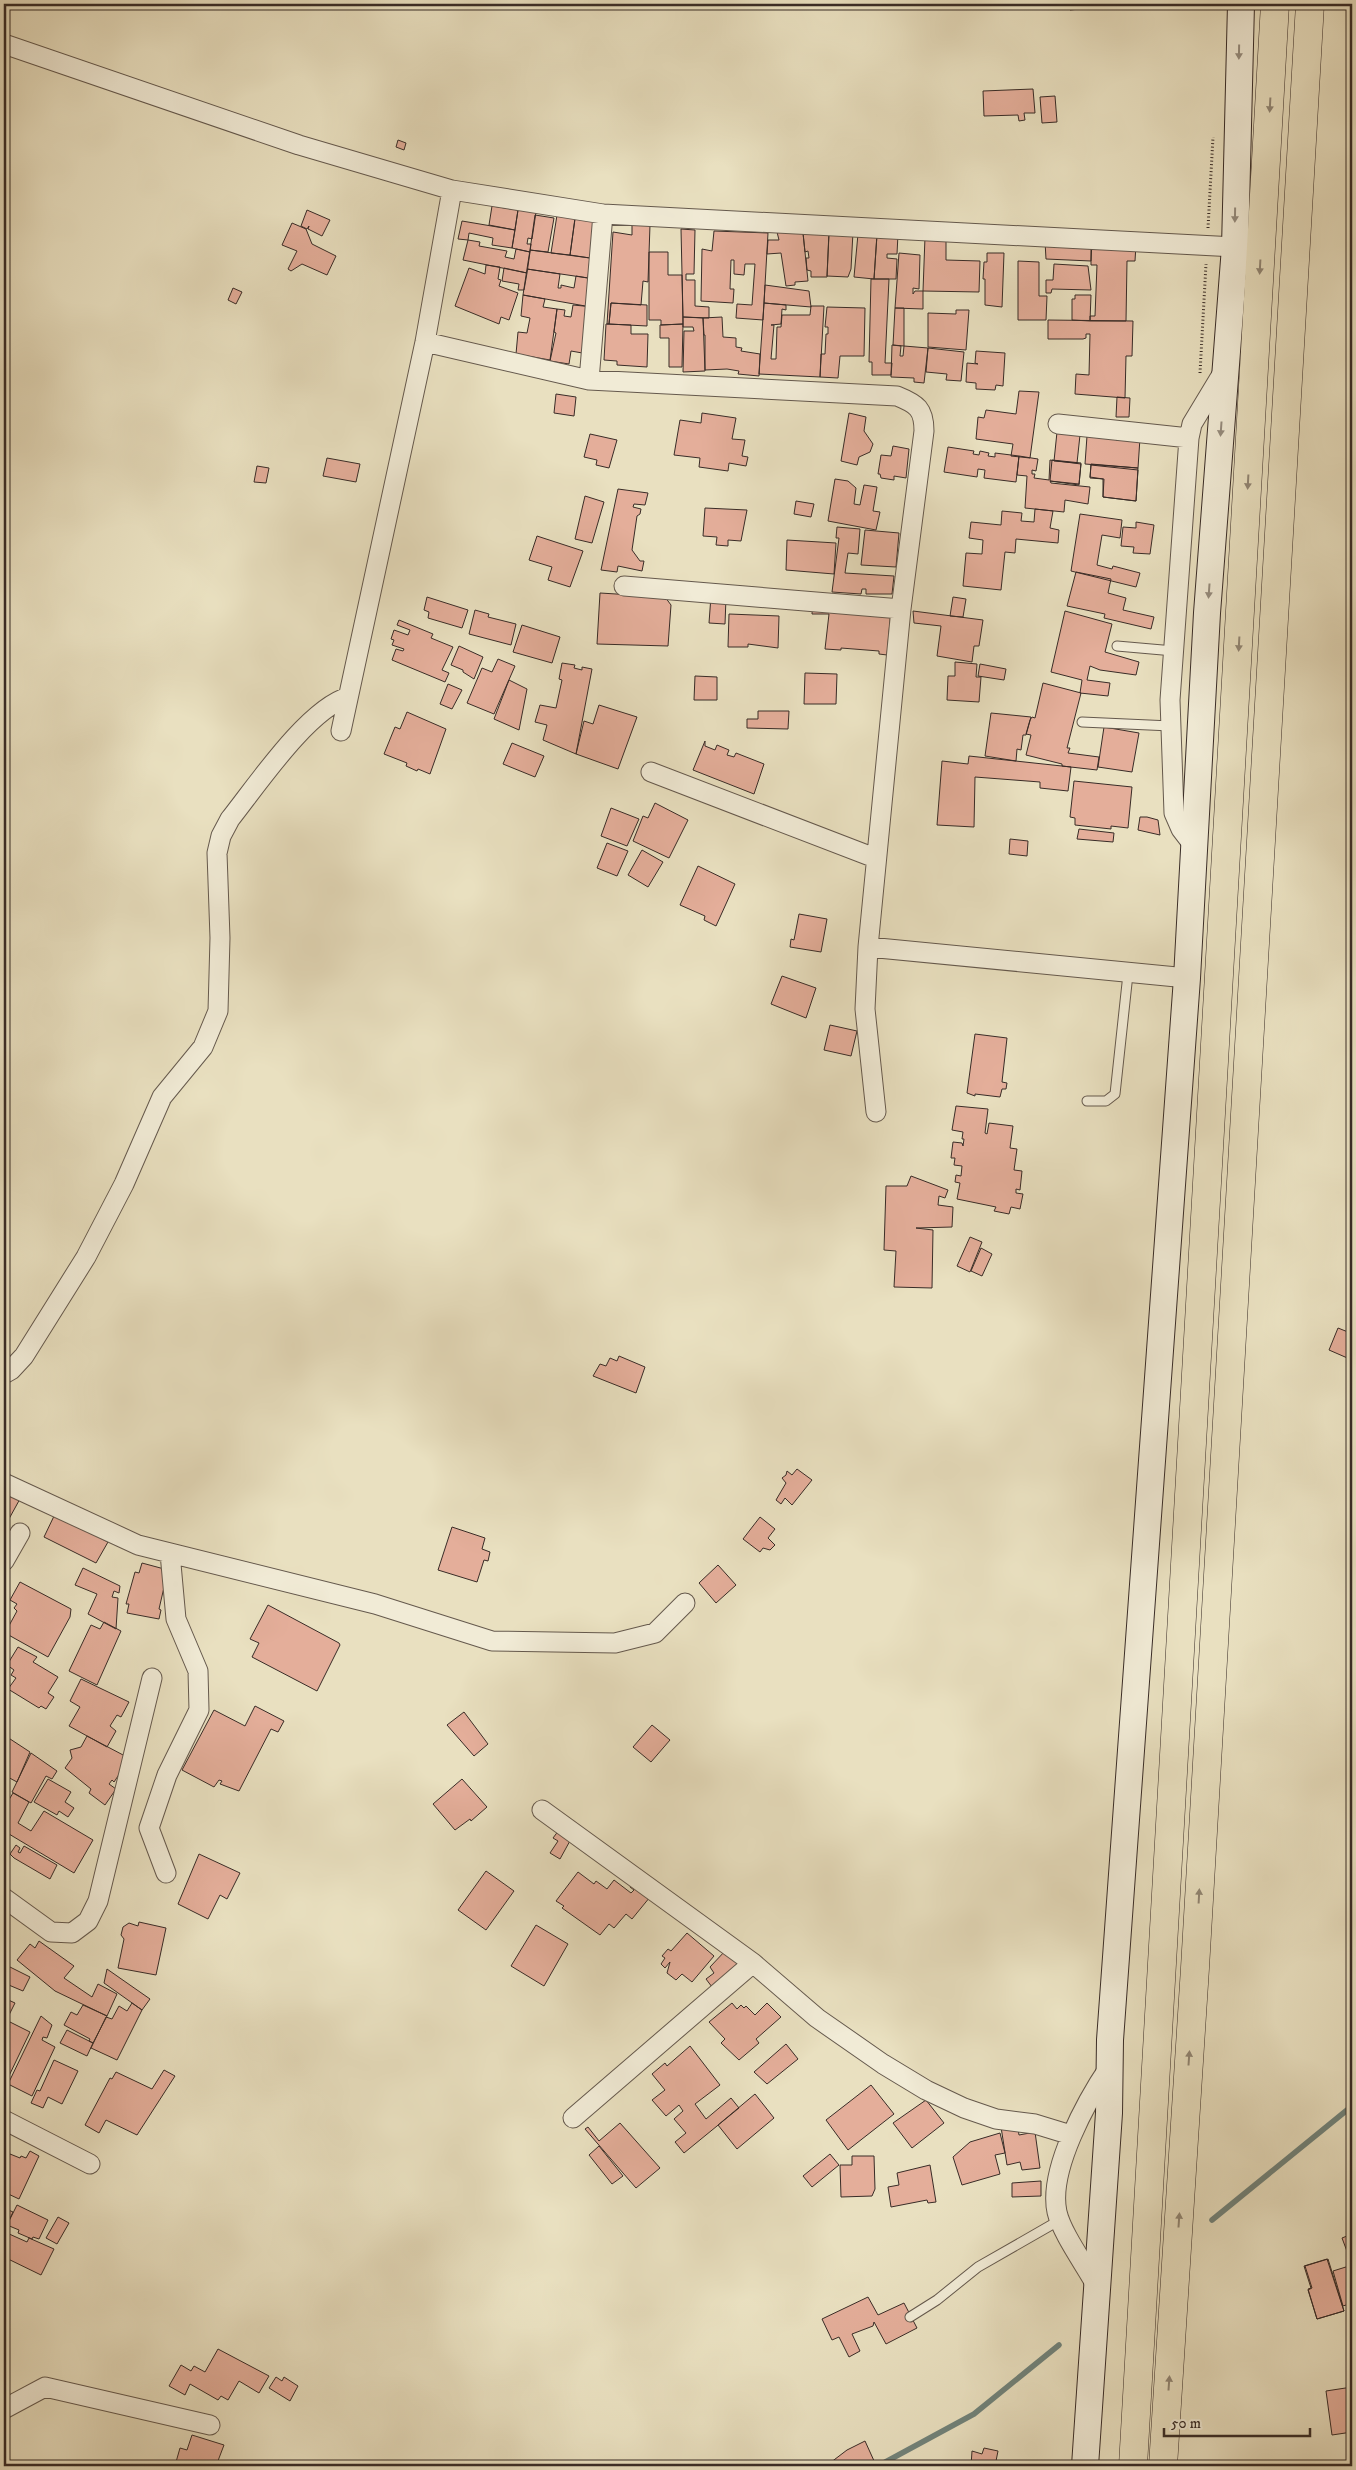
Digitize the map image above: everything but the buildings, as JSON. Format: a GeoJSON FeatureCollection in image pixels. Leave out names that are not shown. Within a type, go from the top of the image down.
{"type":"FeatureCollection","features":[{"type":"Feature","properties":{"kind":"main road"},"geometry":{"type":"LineString","coordinates":[[1134,2466],[1275,4]]}},
{"type":"Feature","properties":{"kind":"main road"},"geometry":{"type":"LineString","coordinates":[[1163,2466],[1195,1968],[1310,4]]}},
{"type":"Feature","properties":{"kind":"street"},"geometry":{"type":"LineString","coordinates":[[1085,2466],[1109,2113],[1110,2066],[1187,978],[1202,704],[1235,247],[1241,4]]}},
{"type":"Feature","properties":{"kind":"street"},"geometry":{"type":"LineString","coordinates":[[4,44],[299,145],[452,190],[602,214],[1235,247]]}},
{"type":"Feature","properties":{"kind":"street"},"geometry":{"type":"LineString","coordinates":[[340,731],[425,342],[452,190]]}},
{"type":"Feature","properties":{"kind":"street"},"geometry":{"type":"LineString","coordinates":[[589,380],[602,214]]}},
{"type":"Feature","properties":{"kind":"street"},"geometry":{"type":"LineString","coordinates":[[425,342],[589,380],[897,396],[919,408],[924,418],[924,431],[901,609],[875,858],[868,947],[865,1009],[876,1112]]}},
{"type":"Feature","properties":{"kind":"street"},"geometry":{"type":"LineString","coordinates":[[1194,846],[1181,829],[1174,813],[1170,700],[1189,438],[1192,424],[1226,368]]}},
{"type":"Feature","properties":{"kind":"street"},"geometry":{"type":"LineString","coordinates":[[1058,424],[1189,438]]}},
{"type":"Feature","properties":{"kind":"street"},"geometry":{"type":"LineString","coordinates":[[624,586],[901,609]]}},
{"type":"Feature","properties":{"kind":"street"},"geometry":{"type":"LineString","coordinates":[[4,1374],[12,1370],[24,1356],[86,1257],[124,1184],[162,1097],[203,1047],[218,1011],[220,938],[217,853],[221,836],[230,819],[304,728],[338,700],[348,696]]}},
{"type":"Feature","properties":{"kind":"street"},"geometry":{"type":"LineString","coordinates":[[1170,700],[1202,704]]}},
{"type":"Feature","properties":{"kind":"street"},"geometry":{"type":"LineString","coordinates":[[652,772],[875,858]]}},
{"type":"Feature","properties":{"kind":"street"},"geometry":{"type":"LineString","coordinates":[[868,947],[1128,974],[1187,978]]}},
{"type":"Feature","properties":{"kind":"street"},"geometry":{"type":"LineString","coordinates":[[4,1483],[138,1545],[375,1604],[492,1642],[615,1643],[655,1633],[685,1603]]}},
{"type":"Feature","properties":{"kind":"street"},"geometry":{"type":"LineString","coordinates":[[4,1562],[20,1533]]}},
{"type":"Feature","properties":{"kind":"street"},"geometry":{"type":"LineString","coordinates":[[166,1873],[149,1828],[167,1775],[199,1710],[198,1671],[176,1620],[170,1553]]}},
{"type":"Feature","properties":{"kind":"street"},"geometry":{"type":"LineString","coordinates":[[4,1898],[51,1932],[72,1933],[88,1921],[98,1901],[152,1678]]}},
{"type":"Feature","properties":{"kind":"street"},"geometry":{"type":"LineString","coordinates":[[542,1810],[753,1963],[817,2018],[882,2064],[926,2090],[964,2108],[996,2119],[1042,2125],[1071,2135]]}},
{"type":"Feature","properties":{"kind":"street"},"geometry":{"type":"LineString","coordinates":[[573,2118],[753,1963]]}},
{"type":"Feature","properties":{"kind":"street"},"geometry":{"type":"LineString","coordinates":[[1097,2288],[1060,2220],[1057,2212],[1056,2188],[1071,2135],[1096,2086],[1110,2066]]}},
{"type":"Feature","properties":{"kind":"street"},"geometry":{"type":"LineString","coordinates":[[4,2120],[90,2164]]}},
{"type":"Feature","properties":{"kind":"street"},"geometry":{"type":"LineString","coordinates":[[4,2409],[45,2387],[210,2425]]}},
{"type":"Feature","properties":{"kind":"lane"},"geometry":{"type":"LineString","coordinates":[[1117,646],[1174,651]]}},
{"type":"Feature","properties":{"kind":"lane"},"geometry":{"type":"LineString","coordinates":[[1082,722],[1171,726]]}},
{"type":"Feature","properties":{"kind":"lane"},"geometry":{"type":"LineString","coordinates":[[1087,1101],[1110,1101],[1115,1094],[1128,974]]}},
{"type":"Feature","properties":{"kind":"lane"},"geometry":{"type":"LineString","coordinates":[[910,2317],[938,2300],[978,2267],[1060,2220]]}},
{"type":"Feature","properties":{"kind":"waterway"},"geometry":{"type":"LineString","coordinates":[[1212,2220],[1352,2106]]}},
{"type":"Feature","properties":{"kind":"waterway"},"geometry":{"type":"LineString","coordinates":[[878,2466],[974,2414],[1059,2345]]}}]}
